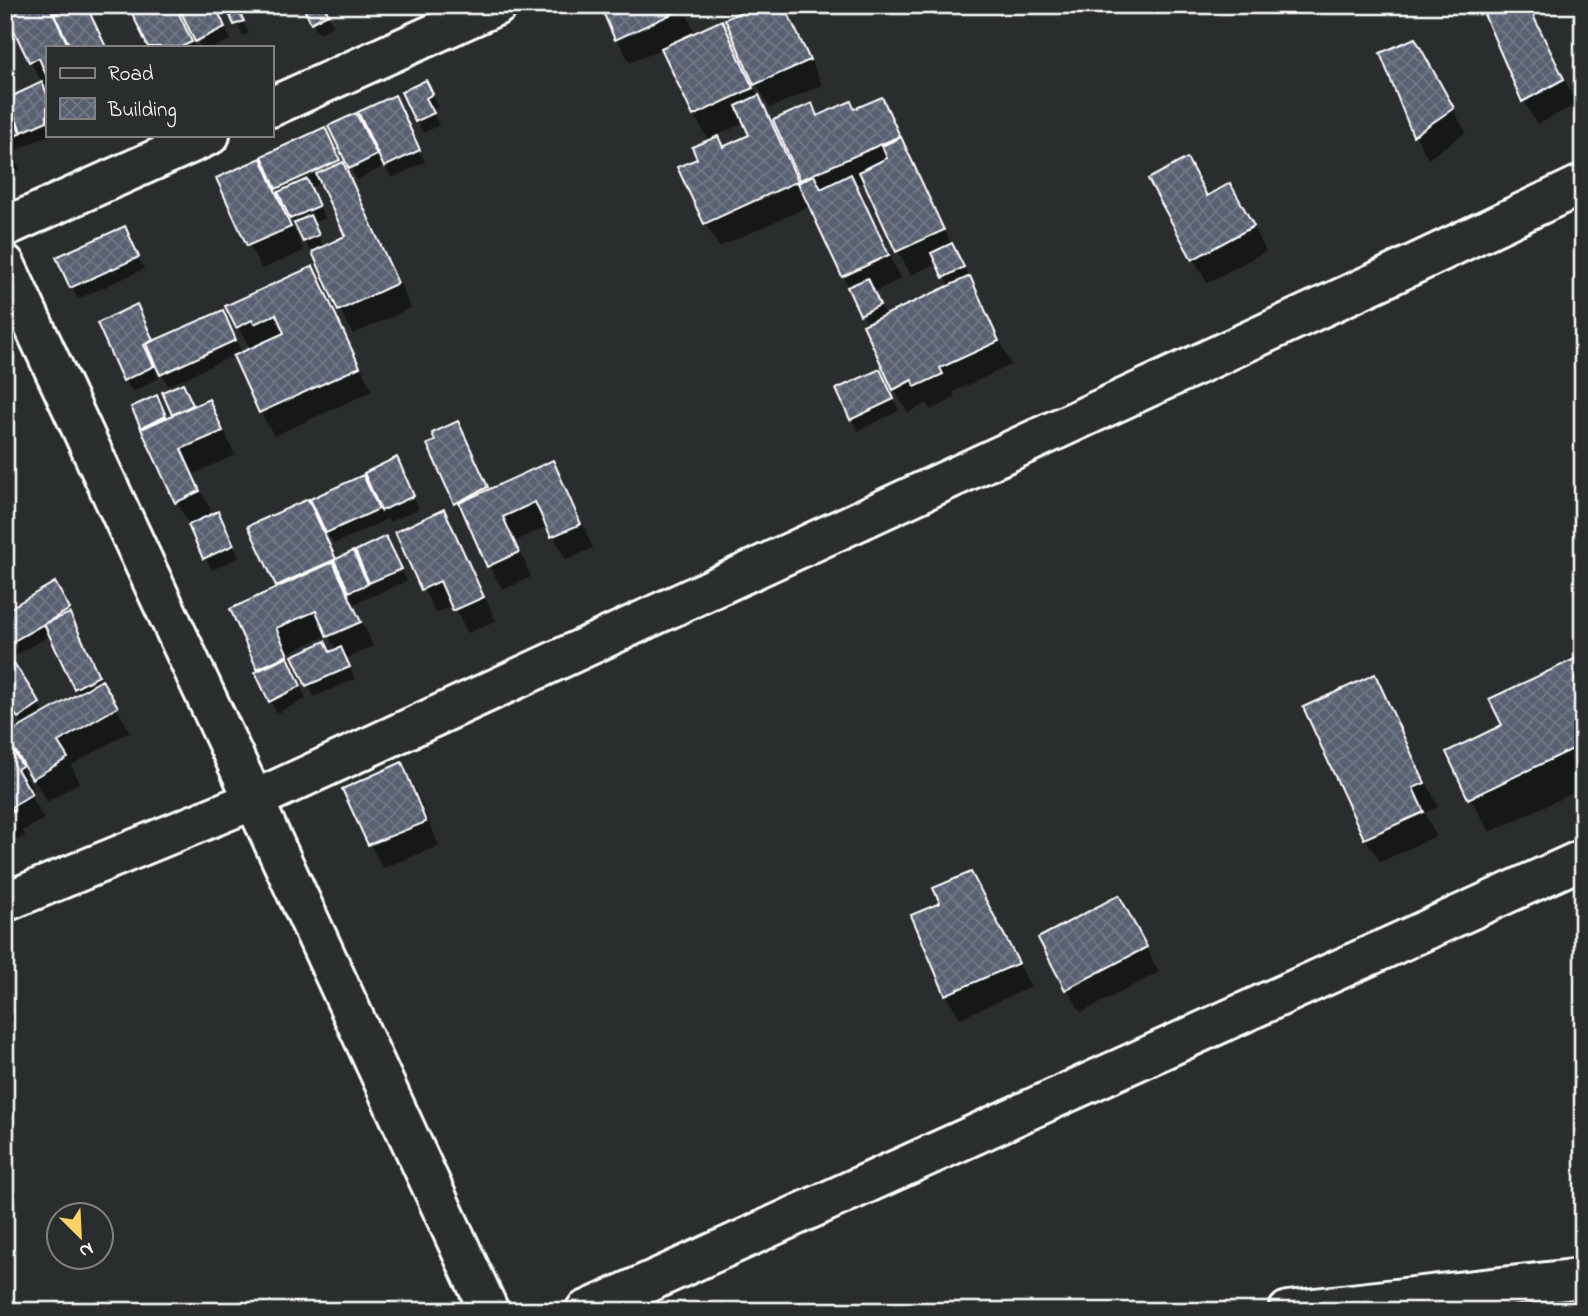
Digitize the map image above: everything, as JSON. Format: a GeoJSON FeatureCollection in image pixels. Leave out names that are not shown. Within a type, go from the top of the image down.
{"type":"FeatureCollection","features":[{"type":"Feature","properties":{"kind":"street"},"geometry":{"type":"LineString","coordinates":[[273,106],[498,5]]}},
{"type":"Feature","properties":{"kind":"street"},"geometry":{"type":"LineString","coordinates":[[5,227],[208,136]]}},
{"type":"Feature","properties":{"kind":"street"},"geometry":{"type":"LineString","coordinates":[[5,902],[254,800],[1373,284],[1583,184]]}},
{"type":"Feature","properties":{"kind":"street"},"geometry":{"type":"LineString","coordinates":[[5,264],[489,1311]]}},
{"type":"Feature","properties":{"kind":"street"},"geometry":{"type":"LineString","coordinates":[[585,1311],[1583,859]]}},
{"type":"Feature","properties":{"kind":"street"},"geometry":{"type":"LineString","coordinates":[[1288,1311],[1583,1278]]}},
{"type":"Feature","properties":{"kind":"building"},"geometry":{"type":"Polygon","coordinates":[[[31,5],[49,5],[69,46],[46,46],[46,75],[39,58],[29,62],[7,16],[31,5]]]}},
{"type":"Feature","properties":{"kind":"building"},"geometry":{"type":"Polygon","coordinates":[[[72,5],[86,5],[106,46],[70,46],[54,14],[72,5]]]}},
{"type":"Feature","properties":{"kind":"building"},"geometry":{"type":"Polygon","coordinates":[[[128,5],[175,5],[192,42],[183,46],[148,46],[128,5]]]}},
{"type":"Feature","properties":{"kind":"building"},"geometry":{"type":"Polygon","coordinates":[[[178,5],[215,5],[225,27],[195,42],[178,5]]]}},
{"type":"Feature","properties":{"kind":"building"},"geometry":{"type":"Polygon","coordinates":[[[312,5],[324,5],[328,14],[311,23],[304,9],[312,5]]]}},
{"type":"Feature","properties":{"kind":"building"},"geometry":{"type":"Polygon","coordinates":[[[600,5],[682,5],[683,9],[615,40],[600,5]]]}},
{"type":"Feature","properties":{"kind":"building"},"geometry":{"type":"Polygon","coordinates":[[[770,5],[784,5],[810,60],[754,85],[725,19],[755,6],[757,11],[770,5]]]}},
{"type":"Feature","properties":{"kind":"building"},"geometry":{"type":"Polygon","coordinates":[[[1480,5],[1528,5],[1564,79],[1522,102],[1480,5]]]}},
{"type":"Feature","properties":{"kind":"building"},"geometry":{"type":"Polygon","coordinates":[[[236,7],[244,21],[234,25],[228,11],[236,7]]]}},
{"type":"Feature","properties":{"kind":"building"},"geometry":{"type":"Polygon","coordinates":[[[722,20],[753,88],[693,116],[661,48],[722,20]]]}},
{"type":"Feature","properties":{"kind":"building"},"geometry":{"type":"Polygon","coordinates":[[[1415,38],[1454,108],[1413,136],[1380,53],[1415,38]]]}},
{"type":"Feature","properties":{"kind":"building"},"geometry":{"type":"Polygon","coordinates":[[[426,80],[433,94],[426,98],[434,113],[415,122],[401,92],[426,80]]]}},
{"type":"Feature","properties":{"kind":"building"},"geometry":{"type":"Polygon","coordinates":[[[42,82],[46,92],[46,121],[22,132],[6,99],[42,82]]]}},
{"type":"Feature","properties":{"kind":"building"},"geometry":{"type":"Polygon","coordinates":[[[395,95],[420,150],[384,167],[358,112],[395,95]]]}},
{"type":"Feature","properties":{"kind":"building"},"geometry":{"type":"Polygon","coordinates":[[[759,95],[798,181],[704,224],[677,167],[697,159],[692,147],[718,136],[723,147],[749,135],[736,106],[759,95]]]}},
{"type":"Feature","properties":{"kind":"building"},"geometry":{"type":"Polygon","coordinates":[[[882,97],[900,136],[800,180],[773,120],[812,103],[817,116],[851,101],[854,109],[882,97]]]}},
{"type":"Feature","properties":{"kind":"building"},"geometry":{"type":"Polygon","coordinates":[[[5,99],[21,133],[7,140],[14,156],[5,161],[5,99]]]}},
{"type":"Feature","properties":{"kind":"building"},"geometry":{"type":"Polygon","coordinates":[[[356,113],[377,155],[349,169],[328,126],[356,113]]]}},
{"type":"Feature","properties":{"kind":"building"},"geometry":{"type":"Polygon","coordinates":[[[325,127],[340,160],[276,189],[262,156],[325,127]]]}},
{"type":"Feature","properties":{"kind":"building"},"geometry":{"type":"Polygon","coordinates":[[[901,137],[944,230],[896,252],[859,172],[887,158],[882,146],[901,137]]]}},
{"type":"Feature","properties":{"kind":"building"},"geometry":{"type":"Polygon","coordinates":[[[261,158],[291,227],[247,246],[216,178],[261,158]]]}},
{"type":"Feature","properties":{"kind":"building"},"geometry":{"type":"Polygon","coordinates":[[[1187,158],[1207,196],[1230,183],[1254,226],[1192,260],[1148,179],[1187,158]]]}},
{"type":"Feature","properties":{"kind":"building"},"geometry":{"type":"Polygon","coordinates":[[[343,162],[398,283],[338,311],[312,252],[345,236],[316,174],[343,162]]]}},
{"type":"Feature","properties":{"kind":"building"},"geometry":{"type":"Polygon","coordinates":[[[851,174],[889,255],[842,277],[798,183],[814,175],[821,189],[851,174]]]}},
{"type":"Feature","properties":{"kind":"building"},"geometry":{"type":"Polygon","coordinates":[[[307,179],[319,206],[290,219],[278,192],[307,179]]]}},
{"type":"Feature","properties":{"kind":"building"},"geometry":{"type":"Polygon","coordinates":[[[310,215],[319,235],[303,242],[294,223],[310,215]]]}},
{"type":"Feature","properties":{"kind":"building"},"geometry":{"type":"Polygon","coordinates":[[[125,226],[139,257],[70,288],[56,257],[125,226]]]}},
{"type":"Feature","properties":{"kind":"building"},"geometry":{"type":"Polygon","coordinates":[[[952,243],[964,267],[943,278],[931,253],[952,243]]]}},
{"type":"Feature","properties":{"kind":"building"},"geometry":{"type":"Polygon","coordinates":[[[313,266],[360,367],[259,413],[233,356],[284,333],[276,314],[254,324],[252,320],[236,328],[225,306],[313,266]]]}},
{"type":"Feature","properties":{"kind":"building"},"geometry":{"type":"Polygon","coordinates":[[[970,276],[999,341],[940,368],[943,374],[915,387],[912,380],[893,390],[863,325],[970,276]]]}},
{"type":"Feature","properties":{"kind":"building"},"geometry":{"type":"Polygon","coordinates":[[[868,278],[880,305],[860,315],[847,287],[868,278]]]}},
{"type":"Feature","properties":{"kind":"building"},"geometry":{"type":"Polygon","coordinates":[[[137,304],[153,340],[144,345],[154,366],[123,381],[97,323],[137,304]]]}},
{"type":"Feature","properties":{"kind":"building"},"geometry":{"type":"Polygon","coordinates":[[[223,310],[236,340],[160,375],[146,344],[223,310]]]}},
{"type":"Feature","properties":{"kind":"building"},"geometry":{"type":"Polygon","coordinates":[[[880,369],[894,399],[850,420],[836,389],[880,369]]]}},
{"type":"Feature","properties":{"kind":"building"},"geometry":{"type":"Polygon","coordinates":[[[183,383],[193,405],[172,415],[162,392],[183,383]]]}},
{"type":"Feature","properties":{"kind":"building"},"geometry":{"type":"Polygon","coordinates":[[[157,395],[166,416],[141,428],[131,407],[157,395]]]}},
{"type":"Feature","properties":{"kind":"building"},"geometry":{"type":"Polygon","coordinates":[[[209,399],[223,431],[181,449],[200,491],[175,503],[141,429],[209,399]]]}},
{"type":"Feature","properties":{"kind":"building"},"geometry":{"type":"Polygon","coordinates":[[[458,421],[488,487],[454,504],[427,444],[435,441],[432,433],[458,421]]]}},
{"type":"Feature","properties":{"kind":"building"},"geometry":{"type":"Polygon","coordinates":[[[397,457],[414,496],[381,511],[364,473],[397,457]]]}},
{"type":"Feature","properties":{"kind":"building"},"geometry":{"type":"Polygon","coordinates":[[[553,460],[581,524],[551,537],[535,502],[503,517],[519,552],[487,567],[459,503],[553,460]]]}},
{"type":"Feature","properties":{"kind":"building"},"geometry":{"type":"Polygon","coordinates":[[[363,475],[379,509],[326,533],[310,499],[363,475]]]}},
{"type":"Feature","properties":{"kind":"building"},"geometry":{"type":"Polygon","coordinates":[[[308,499],[336,559],[276,586],[248,526],[308,499]]]}},
{"type":"Feature","properties":{"kind":"building"},"geometry":{"type":"Polygon","coordinates":[[[444,509],[484,597],[453,611],[440,581],[421,590],[395,532],[444,509]]]}},
{"type":"Feature","properties":{"kind":"building"},"geometry":{"type":"Polygon","coordinates":[[[218,511],[234,545],[203,559],[188,525],[218,511]]]}},
{"type":"Feature","properties":{"kind":"building"},"geometry":{"type":"Polygon","coordinates":[[[386,536],[402,569],[369,583],[355,551],[386,536]]]}},
{"type":"Feature","properties":{"kind":"building"},"geometry":{"type":"Polygon","coordinates":[[[353,551],[368,584],[349,592],[334,560],[353,551]]]}},
{"type":"Feature","properties":{"kind":"building"},"geometry":{"type":"Polygon","coordinates":[[[333,562],[361,622],[327,637],[316,611],[276,628],[288,655],[257,669],[230,609],[333,562]]]}},
{"type":"Feature","properties":{"kind":"building"},"geometry":{"type":"Polygon","coordinates":[[[55,582],[70,609],[5,646],[5,611],[55,582]]]}},
{"type":"Feature","properties":{"kind":"building"},"geometry":{"type":"Polygon","coordinates":[[[70,613],[99,676],[74,689],[44,624],[70,613]]]}},
{"type":"Feature","properties":{"kind":"building"},"geometry":{"type":"Polygon","coordinates":[[[325,641],[330,652],[341,647],[350,667],[306,686],[292,656],[325,641]]]}},
{"type":"Feature","properties":{"kind":"building"},"geometry":{"type":"Polygon","coordinates":[[[1583,655],[1583,744],[1468,799],[1446,752],[1502,725],[1489,699],[1583,655]]]}},
{"type":"Feature","properties":{"kind":"building"},"geometry":{"type":"Polygon","coordinates":[[[288,657],[301,686],[269,702],[255,672],[288,657]]]}},
{"type":"Feature","properties":{"kind":"building"},"geometry":{"type":"Polygon","coordinates":[[[14,663],[40,703],[18,718],[5,700],[5,668],[14,663]]]}},
{"type":"Feature","properties":{"kind":"building"},"geometry":{"type":"Polygon","coordinates":[[[1375,674],[1425,783],[1413,788],[1424,812],[1364,839],[1303,707],[1375,674]]]}},
{"type":"Feature","properties":{"kind":"building"},"geometry":{"type":"Polygon","coordinates":[[[102,680],[118,707],[58,742],[68,758],[32,779],[6,735],[102,680]]]}},
{"type":"Feature","properties":{"kind":"building"},"geometry":{"type":"Polygon","coordinates":[[[5,707],[13,719],[5,723],[5,707]]]}},
{"type":"Feature","properties":{"kind":"building"},"geometry":{"type":"Polygon","coordinates":[[[6,737],[22,766],[17,769],[32,794],[11,807],[13,811],[5,815],[6,737]]]}},
{"type":"Feature","properties":{"kind":"building"},"geometry":{"type":"Polygon","coordinates":[[[402,762],[426,822],[368,845],[342,789],[402,762]]]}},
{"type":"Feature","properties":{"kind":"building"},"geometry":{"type":"Polygon","coordinates":[[[971,872],[1019,963],[945,995],[911,915],[940,903],[933,888],[971,872]]]}},
{"type":"Feature","properties":{"kind":"building"},"geometry":{"type":"Polygon","coordinates":[[[1119,895],[1147,947],[1065,990],[1038,938],[1119,895]]]}}]}
